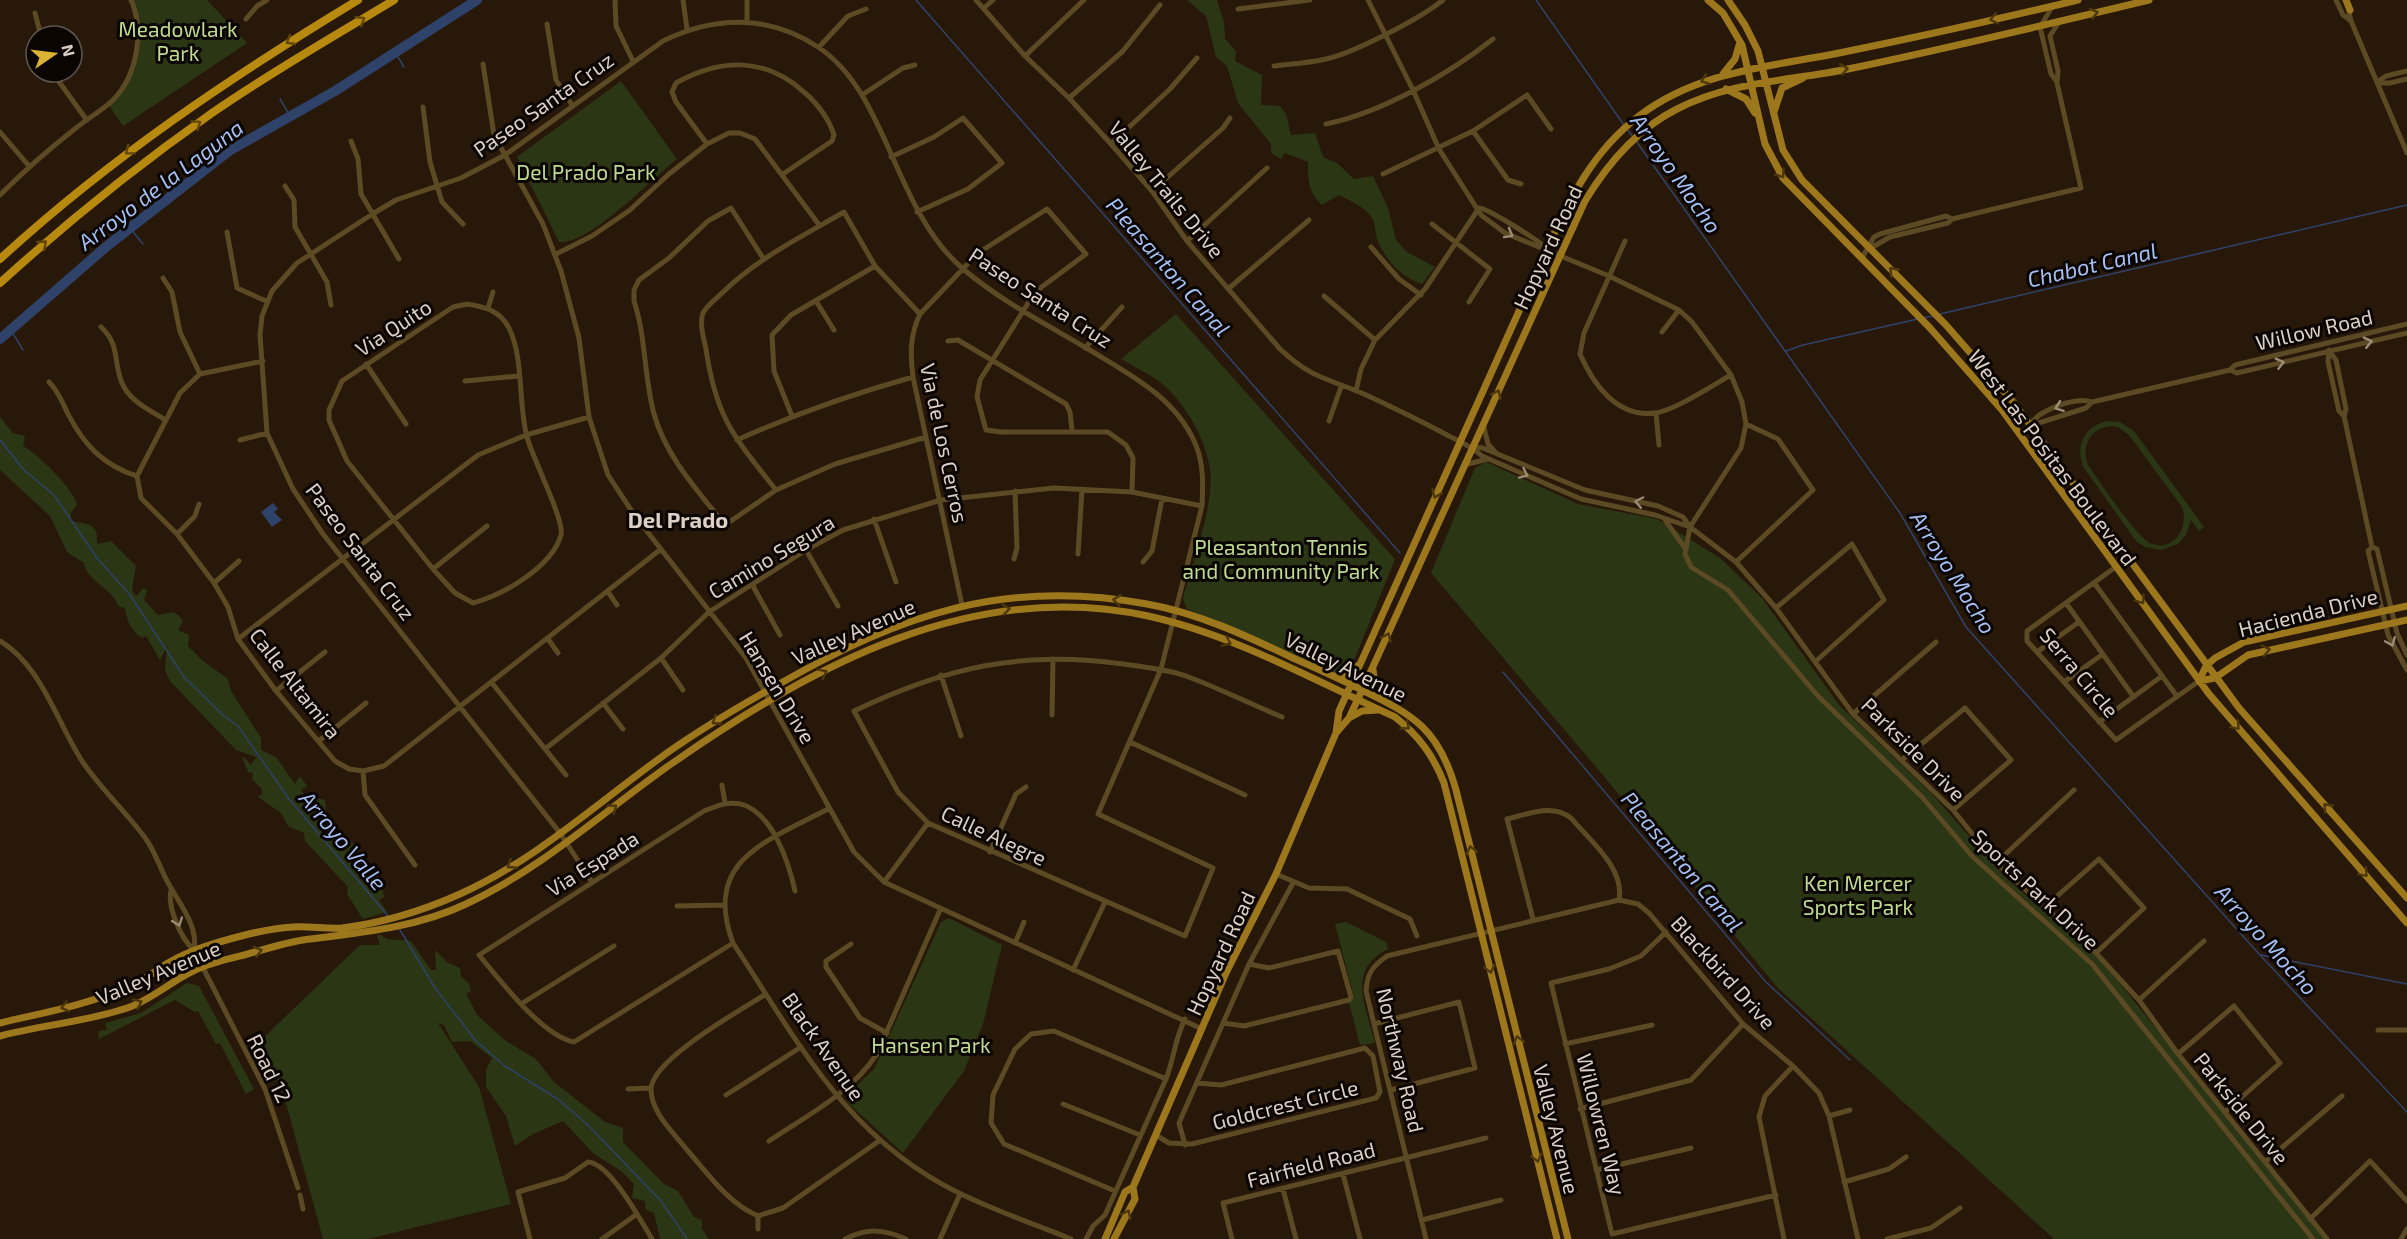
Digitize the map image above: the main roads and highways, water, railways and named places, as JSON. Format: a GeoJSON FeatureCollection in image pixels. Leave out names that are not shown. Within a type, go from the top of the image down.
{"type":"FeatureCollection","features":[{"type":"Feature","properties":{"kind":"highway"},"geometry":{"type":"LineString","coordinates":[[0,259],[83,187],[174,117],[261,59],[358,0]]}},
{"type":"Feature","properties":{"kind":"highway"},"geometry":{"type":"LineString","coordinates":[[0,283],[87,207],[165,146],[251,87],[394,0]]}},
{"type":"Feature","properties":{"kind":"main road","name":"West Las Positas Boulevard"},"geometry":{"type":"LineString","coordinates":[[1708,0],[1723,13],[1740,42],[1749,69],[1765,144],[1783,178],[1964,364],[2021,434],[2199,681],[2407,923]]}},
{"type":"Feature","properties":{"kind":"main road","name":"West Las Positas Boulevard"},"geometry":{"type":"LineString","coordinates":[[1728,0],[1745,25],[1762,66],[1783,150],[1802,180],[1943,322],[2032,425],[2215,678],[2407,898]]}},
{"type":"Feature","properties":{"kind":"main road","name":"Hopyard Road"},"geometry":{"type":"LineString","coordinates":[[1105,1239],[1125,1192],[1133,1187],[1226,974],[1276,874],[1336,734],[1339,711],[1346,694],[1459,441],[1584,174],[1610,143],[1639,116],[1693,85],[1722,74],[1839,53],[2078,0]]}},
{"type":"Feature","properties":{"kind":"main road","name":"Hopyard Road"},"geometry":{"type":"LineString","coordinates":[[1336,734],[1349,718],[1373,667],[1585,201],[1619,154],[1647,128],[1676,109],[1726,89],[1846,69],[2040,27],[2149,0]]}},
{"type":"Feature","properties":{"kind":"main road"},"geometry":{"type":"LineString","coordinates":[[2346,0],[2350,10]]}},
{"type":"Feature","properties":{"kind":"main road"},"geometry":{"type":"LineString","coordinates":[[1722,74],[1735,59],[1740,42]]}},
{"type":"Feature","properties":{"kind":"main road"},"geometry":{"type":"LineString","coordinates":[[1774,115],[1782,88],[1809,75]]}},
{"type":"Feature","properties":{"kind":"main road"},"geometry":{"type":"LineString","coordinates":[[1726,89],[1746,99],[1759,120]]}},
{"type":"Feature","properties":{"kind":"main road","name":"Valley Avenue"},"geometry":{"type":"LineString","coordinates":[[0,1023],[129,987],[194,950],[278,928],[375,927],[468,890],[560,834],[677,746],[766,691],[891,627],[962,605],[1026,596],[1083,596],[1149,604],[1223,627],[1335,676],[1398,707],[1421,724],[1434,739],[1449,766],[1568,1239]]}},
{"type":"Feature","properties":{"kind":"main road","name":"Hacienda Drive"},"geometry":{"type":"LineString","coordinates":[[2199,681],[2206,666],[2226,650],[2244,642],[2407,606]]}},
{"type":"Feature","properties":{"kind":"main road","name":"Valley Avenue"},"geometry":{"type":"LineString","coordinates":[[0,1036],[128,1008],[201,967],[299,941],[412,922],[465,905],[567,843],[665,768],[772,701],[816,676],[895,638],[966,616],[1010,608],[1070,607],[1146,616],[1219,638],[1395,717],[1415,733],[1434,757],[1444,783],[1557,1239]]}},
{"type":"Feature","properties":{"kind":"main road","name":"Hacienda Drive"},"geometry":{"type":"LineString","coordinates":[[2199,681],[2215,678],[2248,655],[2407,620]]}},
{"type":"Feature","properties":{"kind":"main road"},"geometry":{"type":"LineString","coordinates":[[1335,676],[1346,674],[1361,664]]}},
{"type":"Feature","properties":{"kind":"main road"},"geometry":{"type":"LineString","coordinates":[[1373,667],[1375,684],[1384,700]]}},
{"type":"Feature","properties":{"kind":"main road"},"geometry":{"type":"LineString","coordinates":[[1321,683],[1325,689],[1336,696],[1339,711]]}},
{"type":"Feature","properties":{"kind":"main road"},"geometry":{"type":"LineString","coordinates":[[1349,718],[1362,711],[1380,710]]}},
{"type":"Feature","properties":{"kind":"main road","name":"Hopyard Road"},"geometry":{"type":"LineString","coordinates":[[1114,1239],[1135,1198],[1133,1187]]}},
{"type":"Feature","properties":{"kind":"water"},"geometry":{"type":"Polygon","coordinates":[[[273,503],[278,509],[274,512],[282,520],[272,527],[261,512],[273,503]]]}},
{"type":"Feature","properties":{"kind":"waterway","name":"Arroyo de la Laguna"},"geometry":{"type":"LineString","coordinates":[[0,339],[107,246],[229,151],[335,91],[477,0]]}},
{"type":"Feature","properties":{"kind":"waterway","name":"Pleasanton Canal"},"geometry":{"type":"LineString","coordinates":[[916,0],[1400,553]]}},
{"type":"Feature","properties":{"kind":"waterway","name":"Arroyo Mocho"},"geometry":{"type":"LineString","coordinates":[[1536,0],[1624,125]]}},
{"type":"Feature","properties":{"kind":"waterway"},"geometry":{"type":"LineString","coordinates":[[395,52],[404,67]]}},
{"type":"Feature","properties":{"kind":"waterway"},"geometry":{"type":"LineString","coordinates":[[280,99],[290,116]]}},
{"type":"Feature","properties":{"kind":"waterway","name":"Arroyo Mocho"},"geometry":{"type":"LineString","coordinates":[[1627,129],[1633,137]]}},
{"type":"Feature","properties":{"kind":"waterway","name":"Arroyo Mocho"},"geometry":{"type":"LineString","coordinates":[[1636,141],[1900,513],[1966,627],[2259,954],[2407,1112]]}},
{"type":"Feature","properties":{"kind":"waterway","name":"Chabot Canal"},"geometry":{"type":"LineString","coordinates":[[1940,314],[2407,205]]}},
{"type":"Feature","properties":{"kind":"waterway"},"geometry":{"type":"LineString","coordinates":[[130,228],[143,244]]}},
{"type":"Feature","properties":{"kind":"waterway","name":"Chabot Canal"},"geometry":{"type":"LineString","coordinates":[[1923,318],[1933,316]]}},
{"type":"Feature","properties":{"kind":"waterway","name":"Chabot Canal"},"geometry":{"type":"LineString","coordinates":[[1786,351],[1803,345],[1918,319]]}},
{"type":"Feature","properties":{"kind":"waterway"},"geometry":{"type":"LineString","coordinates":[[11,330],[23,350]]}},
{"type":"Feature","properties":{"kind":"waterway","name":"Arroyo Valle"},"geometry":{"type":"LineString","coordinates":[[0,440],[24,470],[54,495],[97,558],[130,595],[184,677],[224,716],[238,726],[289,799],[389,917]]}},
{"type":"Feature","properties":{"kind":"waterway","name":"Pleasanton Canal"},"geometry":{"type":"LineString","coordinates":[[1503,672],[1765,981],[1850,1060]]}},
{"type":"Feature","properties":{"kind":"waterway","name":"Arroyo Valle"},"geometry":{"type":"LineString","coordinates":[[400,930],[435,988],[476,1041],[505,1066],[559,1100],[588,1125],[661,1201],[687,1239]]}},
{"type":"Feature","properties":{"kind":"waterway"},"geometry":{"type":"LineString","coordinates":[[2261,955],[2407,984]]}},
{"type":"Feature","properties":{"kind":"district","name":"Del Prado"},"geometry":{"type":"Point","coordinates":[678,519]}},
{"type":"Feature","properties":{"kind":"park label","name":"Meadowlark Park"},"geometry":{"type":"Point","coordinates":[178,40]}},
{"type":"Feature","properties":{"kind":"park label","name":"Del Prado Park"},"geometry":{"type":"Point","coordinates":[586,171]}},
{"type":"Feature","properties":{"kind":"park label","name":"Pleasanton Tennis and Community Park"},"geometry":{"type":"Point","coordinates":[1281,558]}},
{"type":"Feature","properties":{"kind":"park label","name":"Ken Mercer Sports Park"},"geometry":{"type":"Point","coordinates":[1858,894]}},
{"type":"Feature","properties":{"kind":"park label","name":"Hansen Park"},"geometry":{"type":"Point","coordinates":[931,1044]}}]}
